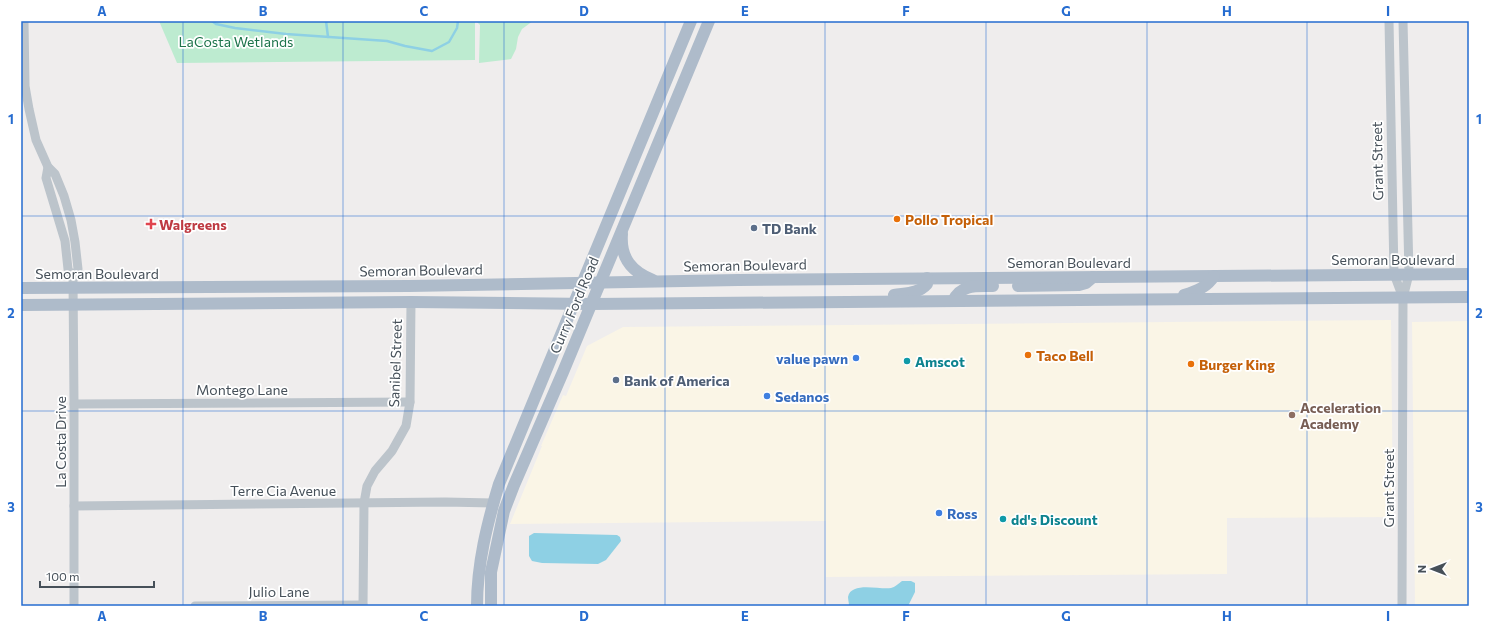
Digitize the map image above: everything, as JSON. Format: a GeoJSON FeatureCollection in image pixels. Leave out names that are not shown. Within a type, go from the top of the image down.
{"type":"FeatureCollection","features":[{"type":"Feature","properties":{"kind":"main road","name":"Curry Ford Road"},"geometry":{"type":"LineString","coordinates":[[477,606],[482,547],[499,484],[690,24]]}},
{"type":"Feature","properties":{"kind":"main road"},"geometry":{"type":"LineString","coordinates":[[665,126],[666,110],[693,43],[690,24]]}},
{"type":"Feature","properties":{"kind":"main road","name":"Curry Ford Road"},"geometry":{"type":"LineString","coordinates":[[491,606],[491,572],[504,512],[706,24]]}},
{"type":"Feature","properties":{"kind":"main road"},"geometry":{"type":"LineString","coordinates":[[622,230],[621,243],[627,261],[632,269],[654,281]]}},
{"type":"Feature","properties":{"kind":"main road","name":"Semoran Boulevard"},"geometry":{"type":"LineString","coordinates":[[21,288],[73,283],[409,286],[654,281],[1469,274]]}},
{"type":"Feature","properties":{"kind":"main road"},"geometry":{"type":"LineString","coordinates":[[1174,299],[1198,291],[1210,283],[1214,276]]}},
{"type":"Feature","properties":{"kind":"main road"},"geometry":{"type":"LineString","coordinates":[[953,301],[959,291],[968,287],[1079,285],[1086,283],[1094,277]]}},
{"type":"Feature","properties":{"kind":"main road"},"geometry":{"type":"LineString","coordinates":[[878,302],[895,294],[908,294],[923,288],[927,284],[927,278]]}},
{"type":"Feature","properties":{"kind":"main road"},"geometry":{"type":"LineString","coordinates":[[21,304],[411,302],[591,304],[1469,297]]}},
{"type":"Feature","properties":{"kind":"main road"},"geometry":{"type":"LineString","coordinates":[[491,572],[488,556],[497,509],[493,503]]}},
{"type":"Feature","properties":{"kind":"street","name":"La Costa Drive"},"geometry":{"type":"LineString","coordinates":[[24,21],[25,86],[29,109],[36,140],[48,167],[55,174],[64,196],[71,220],[78,269],[73,283]]}},
{"type":"Feature","properties":{"kind":"street","name":"Grant Street"},"geometry":{"type":"LineString","coordinates":[[1389,21],[1394,274],[1403,298]]}},
{"type":"Feature","properties":{"kind":"street","name":"Grant Street"},"geometry":{"type":"LineString","coordinates":[[1402,606],[1403,298],[1409,274],[1403,21]]}},
{"type":"Feature","properties":{"kind":"street"},"geometry":{"type":"LineString","coordinates":[[1390,43],[1404,43]]}},
{"type":"Feature","properties":{"kind":"street"},"geometry":{"type":"LineString","coordinates":[[1391,135],[1405,134]]}},
{"type":"Feature","properties":{"kind":"street","name":"La Costa Drive"},"geometry":{"type":"LineString","coordinates":[[48,167],[46,178],[57,210],[65,241],[68,269],[73,283],[74,606]]}},
{"type":"Feature","properties":{"kind":"street"},"geometry":{"type":"LineString","coordinates":[[57,210],[62,216],[71,220]]}},
{"type":"Feature","properties":{"kind":"street","name":"Sanibel Street"},"geometry":{"type":"LineString","coordinates":[[363,605],[364,503],[367,486],[376,471],[392,451],[406,426],[410,402],[411,302]]}},
{"type":"Feature","properties":{"kind":"street","name":"Montego Lane"},"geometry":{"type":"LineString","coordinates":[[74,404],[410,402]]}},
{"type":"Feature","properties":{"kind":"street","name":"Terre Cia Avenue"},"geometry":{"type":"LineString","coordinates":[[74,506],[493,503]]}},
{"type":"Feature","properties":{"kind":"street","name":"Julio Lane"},"geometry":{"type":"LineString","coordinates":[[195,606],[363,605]]}},
{"type":"Feature","properties":{"kind":"shaded area"},"geometry":{"type":"Polygon","coordinates":[[[1391,320],[1393,517],[1227,518],[1227,574],[826,577],[826,521],[510,524],[563,395],[566,396],[587,346],[623,327],[1391,320]]]}},
{"type":"Feature","properties":{"kind":"shaded area"},"geometry":{"type":"Polygon","coordinates":[[[1469,321],[1469,606],[1415,606],[1412,322],[1469,321]]]}},
{"type":"Feature","properties":{"kind":"green space","name":"LaCosta Wetlands"},"geometry":{"type":"Polygon","coordinates":[[[159,21],[475,21],[475,60],[177,63],[159,21]]]}},
{"type":"Feature","properties":{"kind":"green space"},"geometry":{"type":"Polygon","coordinates":[[[476,21],[533,21],[522,29],[518,37],[516,49],[511,59],[479,63],[480,25],[476,21]]]}},
{"type":"Feature","properties":{"kind":"water"},"geometry":{"type":"Polygon","coordinates":[[[534,533],[617,535],[620,537],[621,541],[606,560],[598,564],[542,563],[532,561],[529,556],[529,536],[534,533]]]}},
{"type":"Feature","properties":{"kind":"water"},"geometry":{"type":"Polygon","coordinates":[[[902,581],[911,581],[915,583],[915,592],[908,606],[849,606],[848,597],[850,592],[854,589],[866,587],[891,588],[902,581]]]}},
{"type":"Feature","properties":{"kind":"waterway"},"geometry":{"type":"LineString","coordinates":[[212,21],[216,24],[235,28],[286,34],[387,41],[432,51],[449,42],[457,28],[458,21]]}},
{"type":"Feature","properties":{"kind":"waterway"},"geometry":{"type":"LineString","coordinates":[[326,21],[328,37]]}},
{"type":"Feature","properties":{"kind":"place","name":"Pollo Tropical"},"geometry":{"type":"Point","coordinates":[897,219]}},
{"type":"Feature","properties":{"kind":"place","name":"Walgreens"},"geometry":{"type":"Point","coordinates":[151,224]}},
{"type":"Feature","properties":{"kind":"place","name":"TD Bank"},"geometry":{"type":"Point","coordinates":[754,228]}},
{"type":"Feature","properties":{"kind":"place","name":"Taco Bell"},"geometry":{"type":"Point","coordinates":[1028,355]}},
{"type":"Feature","properties":{"kind":"place","name":"value pawn"},"geometry":{"type":"Point","coordinates":[856,358]}},
{"type":"Feature","properties":{"kind":"place","name":"Amscot"},"geometry":{"type":"Point","coordinates":[907,361]}},
{"type":"Feature","properties":{"kind":"place","name":"Burger King"},"geometry":{"type":"Point","coordinates":[1191,364]}},
{"type":"Feature","properties":{"kind":"place","name":"Bank of America"},"geometry":{"type":"Point","coordinates":[616,380]}},
{"type":"Feature","properties":{"kind":"place","name":"Sedanos"},"geometry":{"type":"Point","coordinates":[767,396]}},
{"type":"Feature","properties":{"kind":"place","name":"Acceleration Academy"},"geometry":{"type":"Point","coordinates":[1292,415]}},
{"type":"Feature","properties":{"kind":"place","name":"Ross"},"geometry":{"type":"Point","coordinates":[939,513]}},
{"type":"Feature","properties":{"kind":"place","name":"dd's Discount"},"geometry":{"type":"Point","coordinates":[1003,519]}}]}
